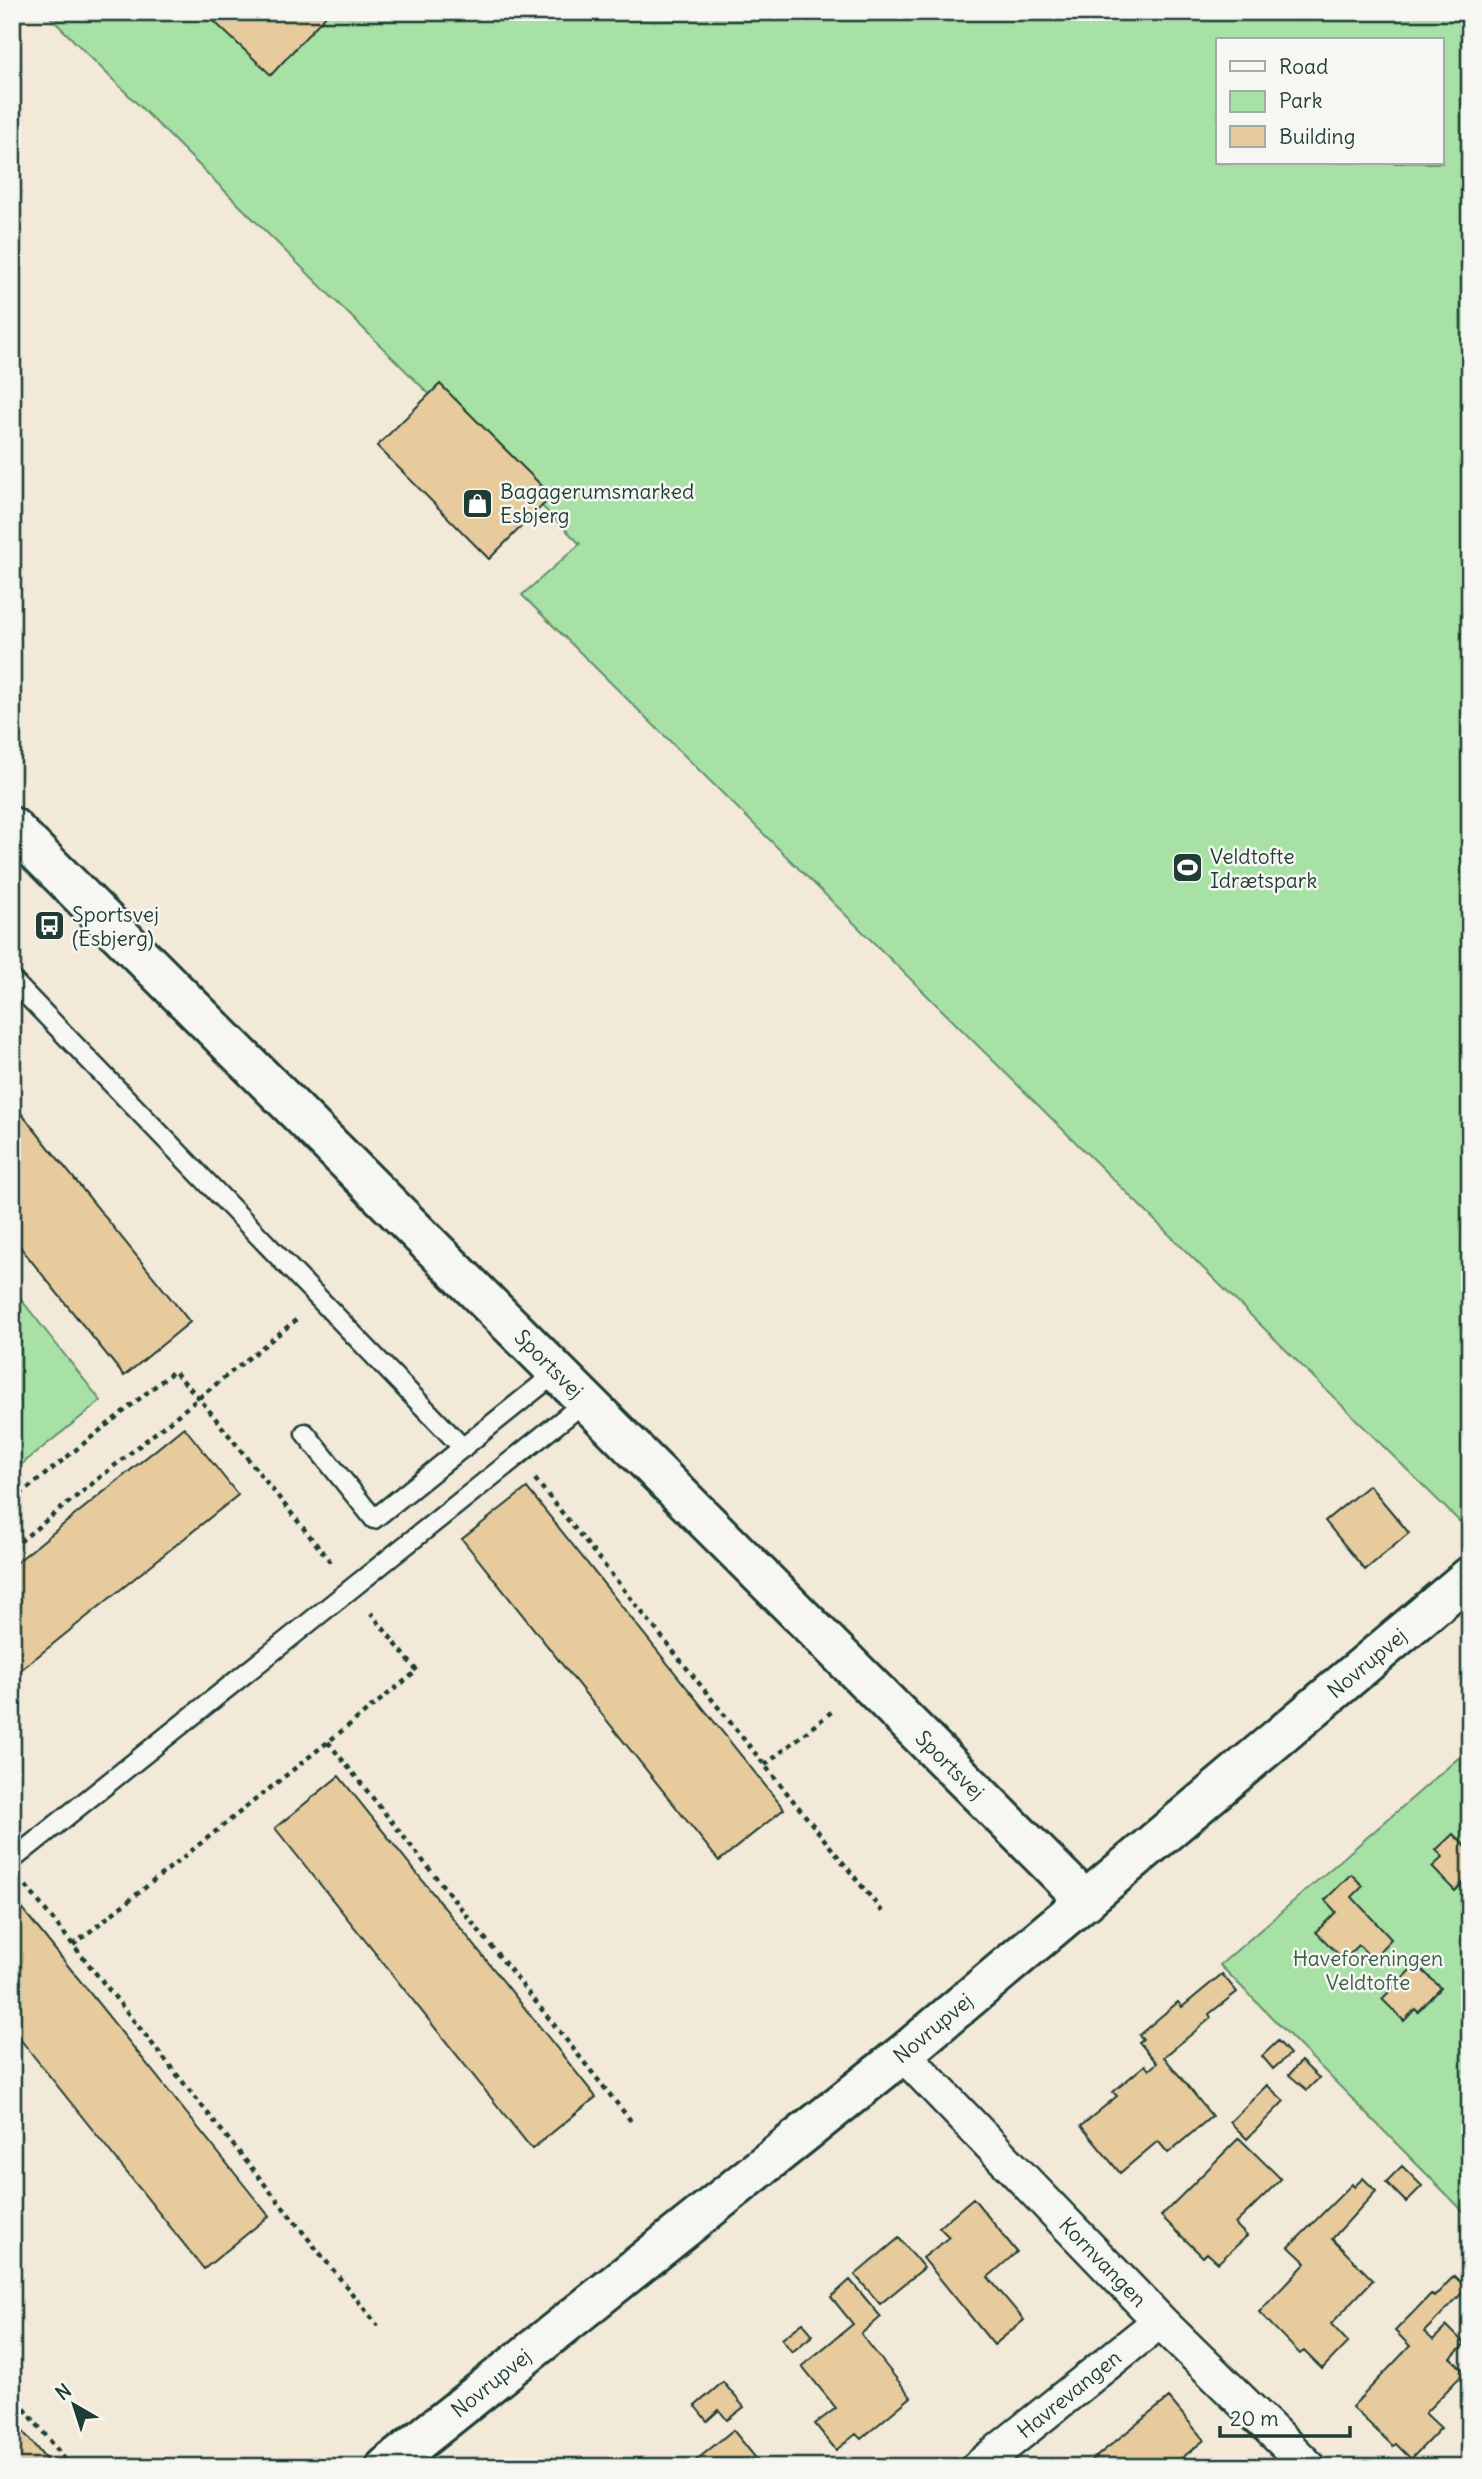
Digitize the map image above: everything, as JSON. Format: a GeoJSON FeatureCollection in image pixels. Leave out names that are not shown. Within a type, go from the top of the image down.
{"type":"FeatureCollection","features":[{"type":"Feature","properties":{"kind":"street","name":"Sportsvej"},"geometry":{"type":"LineString","coordinates":[[12,827],[1086,1901]]}},
{"type":"Feature","properties":{"kind":"street","name":"Novrupvej"},"geometry":{"type":"LineString","coordinates":[[386,2467],[903,2054],[1470,1576]]}},
{"type":"Feature","properties":{"kind":"street","name":"Kornvangen"},"geometry":{"type":"LineString","coordinates":[[903,2054],[1160,2321],[1309,2467]]}},
{"type":"Feature","properties":{"kind":"street","name":"Havrevangen"},"geometry":{"type":"LineString","coordinates":[[978,2467],[1160,2321]]}},
{"type":"Feature","properties":{"kind":"lane"},"geometry":{"type":"LineString","coordinates":[[12,980],[463,1448]]}},
{"type":"Feature","properties":{"kind":"lane"},"geometry":{"type":"LineString","coordinates":[[305,1433],[374,1519],[557,1372]]}},
{"type":"Feature","properties":{"kind":"lane"},"geometry":{"type":"LineString","coordinates":[[12,1860],[586,1401]]}},
{"type":"Feature","properties":{"kind":"path"},"geometry":{"type":"LineString","coordinates":[[12,1548],[321,1300]]}},
{"type":"Feature","properties":{"kind":"path"},"geometry":{"type":"LineString","coordinates":[[12,1501],[174,1371]]}},
{"type":"Feature","properties":{"kind":"path"},"geometry":{"type":"LineString","coordinates":[[517,1457],[885,1915]]}},
{"type":"Feature","properties":{"kind":"path"},"geometry":{"type":"LineString","coordinates":[[765,1765],[867,1682]]}},
{"type":"Feature","properties":{"kind":"path"},"geometry":{"type":"LineString","coordinates":[[327,1742],[631,2121]]}},
{"type":"Feature","properties":{"kind":"path"},"geometry":{"type":"LineString","coordinates":[[20,1878],[378,2326]]}},
{"type":"Feature","properties":{"kind":"path"},"geometry":{"type":"LineString","coordinates":[[12,2393],[71,2467]]}},
{"type":"Feature","properties":{"kind":"green space","name":"Veldtofte Idrætspark"},"geometry":{"type":"Polygon","coordinates":[[[45,12],[1470,12],[1470,1521],[1464,1526],[522,595],[580,544],[45,12]]]}},
{"type":"Feature","properties":{"kind":"green space"},"geometry":{"type":"Polygon","coordinates":[[[12,1288],[101,1401],[12,1472],[12,1288]]]}},
{"type":"Feature","properties":{"kind":"green space","name":"Haveforeningen Veldtofte"},"geometry":{"type":"Polygon","coordinates":[[[1470,1748],[1470,2218],[1220,1965],[1470,1748]]]}},
{"type":"Feature","properties":{"kind":"building"},"geometry":{"type":"Polygon","coordinates":[[[204,12],[329,12],[271,75],[204,12]]]}},
{"type":"Feature","properties":{"kind":"building"},"geometry":{"type":"Polygon","coordinates":[[[440,384],[552,496],[489,559],[377,446],[440,384]]]}},
{"type":"Feature","properties":{"kind":"building"},"geometry":{"type":"Polygon","coordinates":[[[12,1102],[190,1322],[124,1376],[12,1237],[12,1102]]]}},
{"type":"Feature","properties":{"kind":"building"},"geometry":{"type":"Polygon","coordinates":[[[184,1427],[238,1495],[12,1677],[12,1566],[184,1427]]]}},
{"type":"Feature","properties":{"kind":"building"},"geometry":{"type":"Polygon","coordinates":[[[1369,1485],[1409,1533],[1365,1570],[1325,1521],[1369,1485]]]}},
{"type":"Feature","properties":{"kind":"building"},"geometry":{"type":"Polygon","coordinates":[[[527,1488],[784,1809],[719,1861],[462,1539],[527,1488]]]}},
{"type":"Feature","properties":{"kind":"building"},"geometry":{"type":"Polygon","coordinates":[[[339,1776],[596,2097],[532,2149],[275,1828],[339,1776]]]}},
{"type":"Feature","properties":{"kind":"building"},"geometry":{"type":"Polygon","coordinates":[[[1453,1834],[1470,1851],[1470,1876],[1455,1891],[1432,1867],[1443,1857],[1436,1850],[1453,1834]]]}},
{"type":"Feature","properties":{"kind":"building"},"geometry":{"type":"Polygon","coordinates":[[[1351,1874],[1363,1886],[1352,1897],[1391,1939],[1372,1959],[1359,1945],[1344,1960],[1316,1932],[1336,1912],[1325,1900],[1351,1874]]]}},
{"type":"Feature","properties":{"kind":"building"},"geometry":{"type":"Polygon","coordinates":[[[12,1896],[269,2216],[204,2269],[12,2029],[12,1896]]]}},
{"type":"Feature","properties":{"kind":"building"},"geometry":{"type":"Polygon","coordinates":[[[1416,1964],[1441,1988],[1418,2012],[1415,2009],[1404,2021],[1382,1999],[1416,1964]]]}},
{"type":"Feature","properties":{"kind":"building"},"geometry":{"type":"Polygon","coordinates":[[[1222,1974],[1237,1992],[1209,2014],[1211,2018],[1164,2057],[1212,2116],[1168,2153],[1158,2141],[1120,2173],[1081,2126],[1117,2096],[1113,2092],[1145,2065],[1149,2070],[1157,2063],[1139,2042],[1143,2039],[1139,2035],[1178,2002],[1182,2007],[1222,1974]]]}},
{"type":"Feature","properties":{"kind":"building"},"geometry":{"type":"Polygon","coordinates":[[[1278,2041],[1290,2054],[1273,2069],[1262,2056],[1278,2041]]]}},
{"type":"Feature","properties":{"kind":"building"},"geometry":{"type":"Polygon","coordinates":[[[1301,2061],[1319,2078],[1307,2090],[1289,2075],[1301,2061]]]}},
{"type":"Feature","properties":{"kind":"building"},"geometry":{"type":"Polygon","coordinates":[[[1267,2085],[1284,2101],[1247,2139],[1230,2122],[1267,2085]]]}},
{"type":"Feature","properties":{"kind":"building"},"geometry":{"type":"Polygon","coordinates":[[[1239,2138],[1281,2179],[1235,2224],[1247,2236],[1218,2263],[1207,2253],[1203,2257],[1161,2216],[1239,2138]]]}},
{"type":"Feature","properties":{"kind":"building"},"geometry":{"type":"Polygon","coordinates":[[[1402,2166],[1422,2186],[1406,2202],[1386,2182],[1402,2166]]]}},
{"type":"Feature","properties":{"kind":"building"},"geometry":{"type":"Polygon","coordinates":[[[1363,2178],[1376,2191],[1332,2239],[1373,2280],[1331,2324],[1348,2342],[1322,2369],[1304,2351],[1300,2354],[1259,2312],[1306,2263],[1289,2247],[1352,2184],[1354,2187],[1363,2178]]]}},
{"type":"Feature","properties":{"kind":"building"},"geometry":{"type":"Polygon","coordinates":[[[973,2198],[1017,2252],[988,2277],[1024,2320],[994,2345],[923,2258],[949,2237],[939,2227],[973,2198]]]}},
{"type":"Feature","properties":{"kind":"building"},"geometry":{"type":"Polygon","coordinates":[[[899,2238],[924,2268],[880,2304],[855,2275],[899,2238]]]}},
{"type":"Feature","properties":{"kind":"building"},"geometry":{"type":"Polygon","coordinates":[[[1454,2276],[1467,2288],[1424,2332],[1433,2340],[1447,2326],[1465,2344],[1451,2358],[1465,2372],[1425,2413],[1441,2428],[1411,2459],[1396,2444],[1393,2446],[1352,2407],[1410,2346],[1395,2331],[1431,2294],[1434,2297],[1454,2276]]]}},
{"type":"Feature","properties":{"kind":"building"},"geometry":{"type":"Polygon","coordinates":[[[850,2280],[881,2317],[861,2334],[911,2397],[861,2439],[856,2434],[836,2450],[815,2424],[836,2408],[802,2366],[853,2324],[831,2297],[850,2280]]]}},
{"type":"Feature","properties":{"kind":"building"},"geometry":{"type":"Polygon","coordinates":[[[803,2323],[813,2335],[792,2352],[782,2339],[803,2323]]]}},
{"type":"Feature","properties":{"kind":"building"},"geometry":{"type":"Polygon","coordinates":[[[723,2382],[744,2407],[727,2420],[719,2410],[707,2421],[695,2406],[723,2382]]]}},
{"type":"Feature","properties":{"kind":"building"},"geometry":{"type":"Polygon","coordinates":[[[1169,2398],[1204,2440],[1171,2467],[1096,2467],[1091,2461],[1169,2398]]]}},
{"type":"Feature","properties":{"kind":"building"},"geometry":{"type":"Polygon","coordinates":[[[12,2418],[52,2467],[12,2467],[12,2418]]]}},
{"type":"Feature","properties":{"kind":"building"},"geometry":{"type":"Polygon","coordinates":[[[733,2430],[763,2467],[688,2467],[733,2430]]]}},
{"type":"Feature","properties":{"kind":"place","name":"Bagagerumsmarked Esbjerg"},"geometry":{"type":"Point","coordinates":[477,503]}},
{"type":"Feature","properties":{"kind":"place","name":"Veldtofte Idrætspark"},"geometry":{"type":"Point","coordinates":[1187,868]}},
{"type":"Feature","properties":{"kind":"place","name":"Sportsvej (Esbjerg)"},"geometry":{"type":"Point","coordinates":[49,926]}}]}
